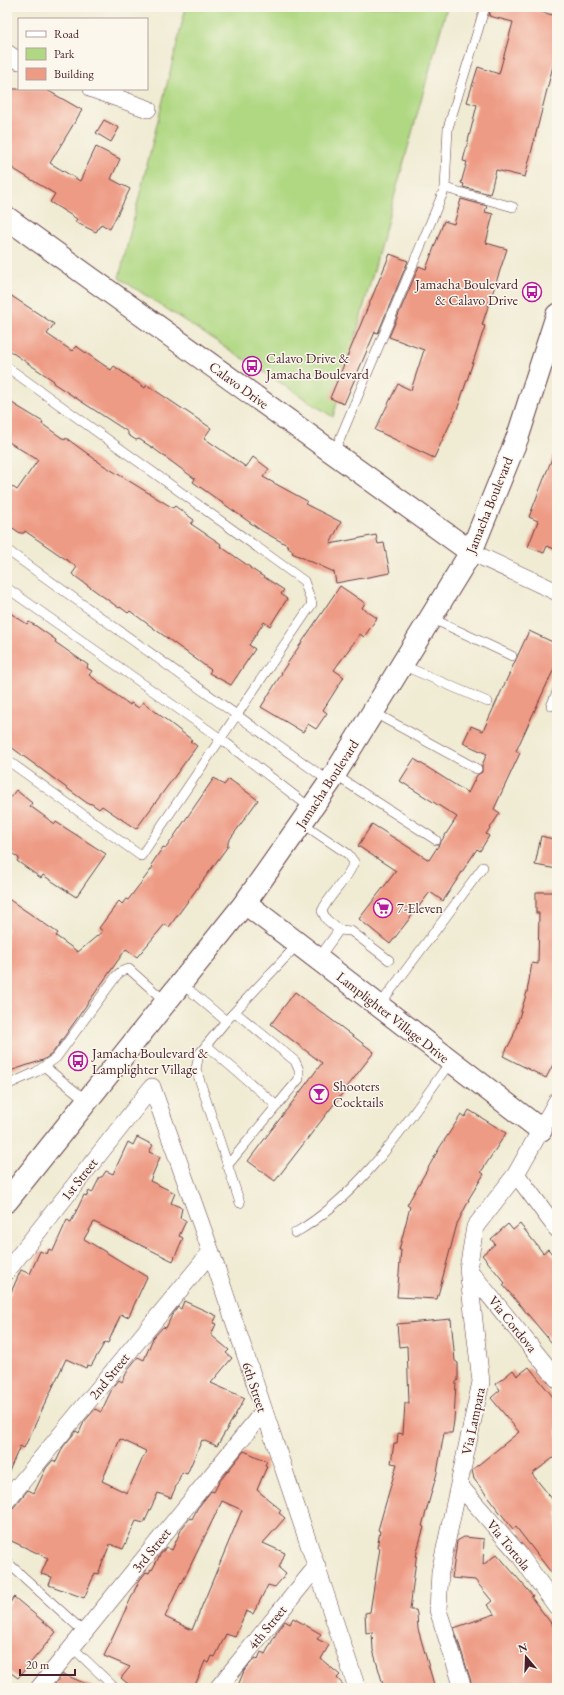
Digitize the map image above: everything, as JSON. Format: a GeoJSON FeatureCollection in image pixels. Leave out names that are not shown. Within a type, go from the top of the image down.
{"type":"FeatureCollection","features":[{"type":"Feature","properties":{"kind":"main road","name":"Calavo Drive"},"geometry":{"type":"LineString","coordinates":[[7,218],[472,552]]}},
{"type":"Feature","properties":{"kind":"main road","name":"Jamacha Boulevard"},"geometry":{"type":"LineString","coordinates":[[7,1201],[245,903],[307,816],[373,712],[472,552],[518,436],[557,315]]}},
{"type":"Feature","properties":{"kind":"main road","name":"Lamplighter Village Drive"},"geometry":{"type":"LineString","coordinates":[[245,903],[541,1130]]}},
{"type":"Feature","properties":{"kind":"street"},"geometry":{"type":"LineString","coordinates":[[7,53],[18,60]]}},
{"type":"Feature","properties":{"kind":"street"},"geometry":{"type":"LineString","coordinates":[[95,90],[148,109]]}},
{"type":"Feature","properties":{"kind":"street"},"geometry":{"type":"LineString","coordinates":[[472,552],[557,592]]}},
{"type":"Feature","properties":{"kind":"street","name":"6th Street"},"geometry":{"type":"LineString","coordinates":[[152,1087],[210,1252],[357,1688]]}},
{"type":"Feature","properties":{"kind":"street","name":"1st Street"},"geometry":{"type":"LineString","coordinates":[[7,1271],[152,1087]]}},
{"type":"Feature","properties":{"kind":"street","name":"Via Lampara"},"geometry":{"type":"LineString","coordinates":[[463,1688],[438,1610],[440,1572],[481,1382],[468,1269],[475,1227],[516,1174],[557,1101]]}},
{"type":"Feature","properties":{"kind":"street"},"geometry":{"type":"LineString","coordinates":[[516,1174],[557,1229]]}},
{"type":"Feature","properties":{"kind":"street","name":"2nd Street"},"geometry":{"type":"LineString","coordinates":[[7,1500],[210,1252]]}},
{"type":"Feature","properties":{"kind":"street","name":"Via Cordova"},"geometry":{"type":"LineString","coordinates":[[468,1269],[557,1379]]}},
{"type":"Feature","properties":{"kind":"street","name":"3rd Street"},"geometry":{"type":"LineString","coordinates":[[39,1688],[263,1412]]}},
{"type":"Feature","properties":{"kind":"street","name":"Via Tortola"},"geometry":{"type":"LineString","coordinates":[[459,1485],[518,1553],[557,1607]]}},
{"type":"Feature","properties":{"kind":"street","name":"4th Street"},"geometry":{"type":"LineString","coordinates":[[218,1688],[317,1566]]}},
{"type":"Feature","properties":{"kind":"lane"},"geometry":{"type":"LineString","coordinates":[[334,453],[445,188],[448,128],[485,7]]}},
{"type":"Feature","properties":{"kind":"lane"},"geometry":{"type":"LineString","coordinates":[[445,188],[514,207]]}},
{"type":"Feature","properties":{"kind":"lane"},"geometry":{"type":"LineString","coordinates":[[7,367],[304,581],[312,604],[141,856],[7,760]]}},
{"type":"Feature","properties":{"kind":"lane"},"geometry":{"type":"LineString","coordinates":[[7,550],[236,716],[332,778],[436,840]]}},
{"type":"Feature","properties":{"kind":"lane"},"geometry":{"type":"LineString","coordinates":[[7,588],[221,739],[348,854],[354,862],[352,870],[326,902],[322,911],[326,919],[339,930],[351,931],[389,960]]}},
{"type":"Feature","properties":{"kind":"lane"},"geometry":{"type":"LineString","coordinates":[[431,618],[512,656]]}},
{"type":"Feature","properties":{"kind":"lane"},"geometry":{"type":"LineString","coordinates":[[402,665],[488,702]]}},
{"type":"Feature","properties":{"kind":"lane"},"geometry":{"type":"LineString","coordinates":[[551,706],[557,692]]}},
{"type":"Feature","properties":{"kind":"lane"},"geometry":{"type":"LineString","coordinates":[[373,712],[477,769]]}},
{"type":"Feature","properties":{"kind":"lane"},"geometry":{"type":"LineString","coordinates":[[379,1006],[483,867]]}},
{"type":"Feature","properties":{"kind":"lane"},"geometry":{"type":"LineString","coordinates":[[318,959],[339,930]]}},
{"type":"Feature","properties":{"kind":"lane"},"geometry":{"type":"LineString","coordinates":[[240,1203],[196,1069],[199,1054],[226,1020],[298,944]]}},
{"type":"Feature","properties":{"kind":"lane"},"geometry":{"type":"LineString","coordinates":[[7,1085],[45,1067],[56,1058],[117,975],[122,971],[129,969],[166,1002]]}},
{"type":"Feature","properties":{"kind":"lane"},"geometry":{"type":"LineString","coordinates":[[181,983],[226,1020]]}},
{"type":"Feature","properties":{"kind":"lane"},"geometry":{"type":"LineString","coordinates":[[227,1166],[299,1079],[295,1061],[235,1012]]}},
{"type":"Feature","properties":{"kind":"lane"},"geometry":{"type":"LineString","coordinates":[[206,1045],[277,1106]]}},
{"type":"Feature","properties":{"kind":"lane"},"geometry":{"type":"LineString","coordinates":[[295,1233],[315,1222],[369,1171],[451,1062]]}},
{"type":"Feature","properties":{"kind":"lane"},"geometry":{"type":"LineString","coordinates":[[45,1067],[87,1100]]}},
{"type":"Feature","properties":{"kind":"lane"},"geometry":{"type":"LineString","coordinates":[[7,1562],[84,1632]]}},
{"type":"Feature","properties":{"kind":"lane"},"geometry":{"type":"LineString","coordinates":[[72,1647],[115,1688]]}},
{"type":"Feature","properties":{"kind":"green space"},"geometry":{"type":"Polygon","coordinates":[[[186,7],[447,7],[333,417],[119,278],[186,7]]]}},
{"type":"Feature","properties":{"kind":"building"},"geometry":{"type":"Polygon","coordinates":[[[491,7],[520,7],[557,16],[557,50],[525,177],[496,170],[490,194],[463,187],[464,184],[461,183],[467,162],[463,161],[477,105],[467,102],[478,67],[499,74],[513,22],[489,16],[491,7]]]}},
{"type":"Feature","properties":{"kind":"building"},"geometry":{"type":"Polygon","coordinates":[[[7,89],[47,90],[82,110],[50,163],[80,181],[96,147],[120,159],[111,179],[130,189],[110,229],[101,224],[96,232],[75,222],[77,219],[50,202],[55,194],[7,165],[7,89]]]}},
{"type":"Feature","properties":{"kind":"building"},"geometry":{"type":"Polygon","coordinates":[[[104,120],[119,128],[111,142],[96,133],[104,120]]]}},
{"type":"Feature","properties":{"kind":"building"},"geometry":{"type":"Polygon","coordinates":[[[461,199],[487,206],[485,212],[493,214],[486,243],[507,249],[482,325],[485,326],[458,407],[434,458],[375,430],[398,384],[411,390],[424,350],[389,337],[419,266],[426,269],[444,221],[454,224],[461,199]]]}},
{"type":"Feature","properties":{"kind":"building"},"geometry":{"type":"Polygon","coordinates":[[[390,254],[408,261],[378,333],[375,332],[344,404],[330,398],[390,254]]]}},
{"type":"Feature","properties":{"kind":"building"},"geometry":{"type":"Polygon","coordinates":[[[7,293],[54,324],[47,334],[72,351],[76,346],[111,370],[114,366],[145,388],[147,385],[211,428],[204,438],[246,467],[253,457],[269,469],[263,477],[307,501],[305,504],[341,522],[330,544],[376,535],[378,544],[384,543],[390,573],[336,583],[334,572],[292,553],[293,551],[288,548],[289,546],[262,531],[193,482],[195,479],[153,448],[139,439],[136,440],[128,435],[128,432],[53,383],[54,381],[7,349],[7,293]]]}},
{"type":"Feature","properties":{"kind":"building"},"geometry":{"type":"Polygon","coordinates":[[[7,400],[43,422],[42,424],[65,440],[66,438],[103,465],[173,508],[175,506],[194,520],[191,524],[221,544],[220,546],[250,568],[284,590],[281,594],[287,599],[270,626],[264,622],[249,645],[255,649],[231,685],[209,673],[211,670],[130,611],[128,613],[120,607],[119,608],[72,574],[77,567],[25,531],[24,533],[20,533],[7,524],[7,483],[17,490],[38,460],[7,441],[7,400]]]}},
{"type":"Feature","properties":{"kind":"building"},"geometry":{"type":"Polygon","coordinates":[[[556,448],[557,550],[547,546],[544,553],[528,547],[538,521],[529,517],[556,448]]]}},
{"type":"Feature","properties":{"kind":"building"},"geometry":{"type":"Polygon","coordinates":[[[340,586],[365,603],[362,608],[377,618],[364,637],[360,634],[334,670],[344,677],[323,710],[327,713],[316,729],[308,724],[303,732],[261,707],[281,673],[340,586]]]}},
{"type":"Feature","properties":{"kind":"building"},"geometry":{"type":"Polygon","coordinates":[[[7,611],[27,624],[29,622],[36,626],[56,640],[55,642],[88,665],[87,668],[92,671],[89,675],[130,705],[131,703],[139,708],[143,702],[192,740],[190,741],[197,746],[136,829],[102,806],[99,809],[92,804],[87,803],[7,744],[7,611]]]}},
{"type":"Feature","properties":{"kind":"building"},"geometry":{"type":"Polygon","coordinates":[[[529,631],[557,644],[557,662],[516,751],[520,753],[494,809],[500,813],[486,834],[489,836],[480,851],[477,849],[443,901],[430,892],[390,944],[359,919],[396,871],[358,846],[372,824],[429,860],[457,817],[400,781],[414,759],[468,793],[477,775],[482,772],[482,765],[487,754],[463,743],[471,726],[483,731],[529,631]]]}},
{"type":"Feature","properties":{"kind":"building"},"geometry":{"type":"Polygon","coordinates":[[[214,778],[224,785],[229,779],[258,800],[228,842],[228,846],[169,927],[165,924],[137,957],[126,949],[52,1054],[43,1060],[7,1072],[7,898],[58,933],[56,936],[78,952],[103,931],[99,928],[119,901],[122,904],[126,899],[128,900],[153,867],[151,865],[163,847],[166,848],[214,778]]]}},
{"type":"Feature","properties":{"kind":"building"},"geometry":{"type":"Polygon","coordinates":[[[16,790],[32,803],[30,806],[55,824],[56,822],[106,854],[76,897],[43,875],[41,878],[17,861],[19,858],[7,850],[7,802],[16,790]]]}},
{"type":"Feature","properties":{"kind":"building"},"geometry":{"type":"Polygon","coordinates":[[[541,836],[557,840],[557,869],[535,865],[541,836]]]}},
{"type":"Feature","properties":{"kind":"building"},"geometry":{"type":"Polygon","coordinates":[[[536,892],[557,892],[557,1057],[546,1078],[503,1056],[513,1037],[527,992],[532,963],[538,964],[539,913],[536,913],[536,892]]]}},
{"type":"Feature","properties":{"kind":"building"},"geometry":{"type":"Polygon","coordinates":[[[295,992],[374,1052],[275,1181],[248,1161],[322,1063],[271,1024],[295,992]]]}},
{"type":"Feature","properties":{"kind":"building"},"geometry":{"type":"Polygon","coordinates":[[[469,1110],[506,1133],[481,1172],[484,1174],[468,1200],[457,1224],[437,1299],[397,1297],[401,1250],[399,1250],[410,1207],[407,1205],[440,1147],[461,1115],[465,1117],[469,1110]]]}},
{"type":"Feature","properties":{"kind":"building"},"geometry":{"type":"Polygon","coordinates":[[[137,1137],[153,1145],[149,1152],[160,1157],[150,1181],[175,1193],[171,1203],[182,1208],[180,1218],[186,1221],[179,1236],[183,1238],[173,1261],[94,1222],[84,1239],[147,1277],[129,1316],[126,1317],[121,1314],[108,1343],[105,1342],[91,1366],[87,1365],[86,1368],[66,1359],[24,1448],[20,1446],[7,1476],[7,1301],[21,1270],[30,1274],[40,1251],[47,1254],[49,1249],[53,1251],[67,1220],[71,1222],[84,1195],[87,1196],[89,1191],[92,1193],[100,1177],[102,1177],[106,1171],[113,1174],[128,1142],[133,1145],[137,1137]]]}},
{"type":"Feature","properties":{"kind":"building"},"geometry":{"type":"Polygon","coordinates":[[[508,1224],[513,1230],[520,1224],[543,1253],[548,1249],[557,1260],[557,1349],[503,1285],[505,1283],[482,1255],[495,1244],[491,1239],[508,1224]]]}},
{"type":"Feature","properties":{"kind":"building"},"geometry":{"type":"Polygon","coordinates":[[[184,1301],[217,1316],[213,1323],[216,1324],[211,1335],[229,1350],[226,1353],[232,1358],[211,1383],[245,1398],[217,1446],[202,1440],[187,1474],[182,1472],[171,1498],[158,1493],[144,1523],[136,1521],[123,1549],[110,1544],[98,1574],[95,1573],[84,1598],[49,1585],[52,1577],[41,1574],[48,1558],[7,1539],[7,1510],[14,1507],[28,1490],[34,1493],[46,1468],[53,1460],[56,1462],[63,1447],[76,1431],[79,1433],[84,1422],[95,1409],[101,1412],[112,1389],[119,1380],[122,1382],[129,1368],[138,1357],[144,1360],[153,1338],[163,1327],[166,1328],[172,1315],[178,1307],[181,1309],[184,1301]],[[120,1439],[102,1481],[127,1493],[146,1451],[120,1439]]]}},
{"type":"Feature","properties":{"kind":"building"},"geometry":{"type":"Polygon","coordinates":[[[451,1319],[455,1361],[458,1363],[454,1421],[452,1433],[444,1433],[437,1473],[422,1526],[424,1527],[417,1551],[410,1610],[416,1610],[418,1629],[435,1688],[384,1688],[373,1650],[372,1632],[366,1633],[365,1613],[370,1612],[380,1548],[377,1548],[380,1531],[378,1530],[397,1464],[391,1463],[394,1443],[397,1443],[398,1433],[403,1434],[405,1403],[409,1403],[407,1346],[399,1347],[397,1324],[451,1319]]]}},
{"type":"Feature","properties":{"kind":"building"},"geometry":{"type":"Polygon","coordinates":[[[529,1367],[557,1402],[557,1455],[532,1474],[557,1505],[557,1580],[516,1527],[513,1529],[474,1479],[472,1470],[519,1432],[491,1398],[500,1390],[496,1384],[513,1370],[517,1376],[529,1367]]]}},
{"type":"Feature","properties":{"kind":"building"},"geometry":{"type":"Polygon","coordinates":[[[244,1451],[267,1461],[265,1465],[267,1466],[257,1490],[281,1510],[279,1513],[285,1518],[263,1543],[285,1553],[279,1568],[286,1574],[275,1587],[268,1585],[253,1614],[246,1611],[235,1637],[226,1634],[215,1657],[212,1656],[209,1663],[205,1661],[194,1688],[133,1688],[121,1678],[130,1667],[104,1656],[139,1581],[146,1572],[149,1573],[151,1569],[152,1570],[166,1547],[172,1550],[182,1528],[190,1518],[192,1519],[197,1509],[211,1491],[214,1492],[219,1482],[244,1451]],[[222,1501],[165,1617],[192,1630],[242,1510],[222,1501]]]}},
{"type":"Feature","properties":{"kind":"building"},"geometry":{"type":"Polygon","coordinates":[[[464,1537],[484,1539],[483,1565],[497,1554],[533,1596],[531,1597],[557,1631],[557,1688],[473,1688],[454,1628],[495,1614],[487,1605],[492,1601],[475,1580],[452,1578],[457,1541],[464,1537]]]}},
{"type":"Feature","properties":{"kind":"building"},"geometry":{"type":"Polygon","coordinates":[[[14,1597],[56,1632],[18,1678],[7,1670],[7,1607],[14,1597]]]}},
{"type":"Feature","properties":{"kind":"building"},"geometry":{"type":"Polygon","coordinates":[[[293,1618],[321,1634],[317,1639],[329,1645],[321,1659],[340,1675],[337,1678],[346,1688],[237,1688],[244,1671],[255,1658],[258,1659],[261,1652],[265,1654],[285,1621],[290,1624],[293,1618]]]}},
{"type":"Feature","properties":{"kind":"building"},"geometry":{"type":"Polygon","coordinates":[[[63,1674],[96,1688],[52,1688],[63,1674]]]}},
{"type":"Feature","properties":{"kind":"place","name":"Jamacha Boulevard & Calavo Drive"},"geometry":{"type":"Point","coordinates":[532,292]}},
{"type":"Feature","properties":{"kind":"place","name":"Calavo Drive & Jamacha Boulevard"},"geometry":{"type":"Point","coordinates":[252,366]}},
{"type":"Feature","properties":{"kind":"place","name":"7-Eleven"},"geometry":{"type":"Point","coordinates":[383,908]}},
{"type":"Feature","properties":{"kind":"place","name":"Jamacha Boulevard & Lamplighter Village"},"geometry":{"type":"Point","coordinates":[78,1061]}},
{"type":"Feature","properties":{"kind":"place","name":"Shooters Cocktails"},"geometry":{"type":"Point","coordinates":[319,1094]}}]}
